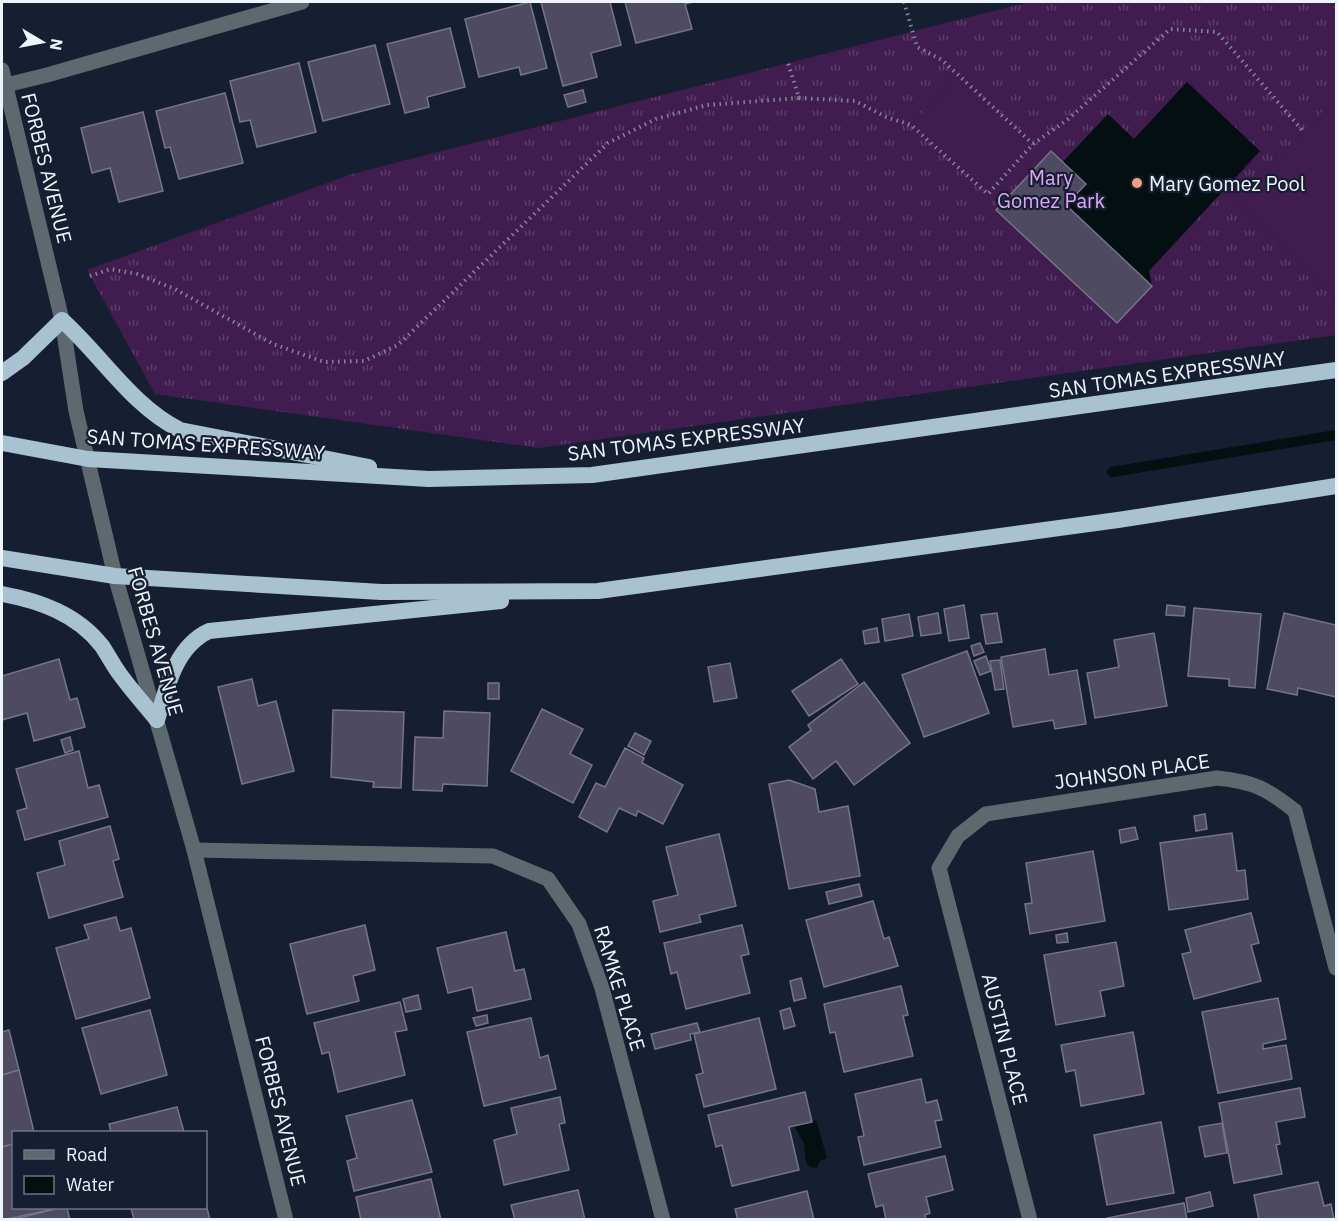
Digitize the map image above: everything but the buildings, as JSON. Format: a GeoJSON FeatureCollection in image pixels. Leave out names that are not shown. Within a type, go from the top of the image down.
{"type":"FeatureCollection","features":[{"type":"Feature","properties":{"kind":"highway"},"geometry":{"type":"LineString","coordinates":[[2,373],[23,358],[62,320],[87,343],[139,401],[180,430],[429,479]]}},
{"type":"Feature","properties":{"kind":"highway","name":"SAN TOMAS EXPRESSWAY"},"geometry":{"type":"LineString","coordinates":[[2,443],[88,459],[429,479],[592,475],[1336,370]]}},
{"type":"Feature","properties":{"kind":"highway"},"geometry":{"type":"LineString","coordinates":[[157,720],[171,675],[179,658],[196,636],[209,631],[598,591],[1118,520],[1336,486]]}},
{"type":"Feature","properties":{"kind":"highway"},"geometry":{"type":"LineString","coordinates":[[2,558],[115,576],[381,592],[598,591]]}},
{"type":"Feature","properties":{"kind":"highway"},"geometry":{"type":"LineString","coordinates":[[2,594],[22,598],[59,611],[77,621],[103,648],[119,673],[157,720]]}},
{"type":"Feature","properties":{"kind":"street"},"geometry":{"type":"LineString","coordinates":[[3,80],[47,75],[302,2]]}},
{"type":"Feature","properties":{"kind":"street","name":"FORBES AVENUE"},"geometry":{"type":"LineString","coordinates":[[3,80],[62,320],[76,411],[115,576],[194,850],[286,1220]]}},
{"type":"Feature","properties":{"kind":"street","name":"JOHNSON PLACE"},"geometry":{"type":"LineString","coordinates":[[939,868],[958,836],[986,814],[1217,778],[1248,781],[1274,795],[1295,811],[1336,968]]}},
{"type":"Feature","properties":{"kind":"street","name":"RAMKE PLACE"},"geometry":{"type":"LineString","coordinates":[[194,850],[493,856],[548,879],[579,924],[602,988],[663,1220]]}},
{"type":"Feature","properties":{"kind":"street","name":"AUSTIN PLACE"},"geometry":{"type":"LineString","coordinates":[[939,868],[1030,1220]]}},
{"type":"Feature","properties":{"kind":"path"},"geometry":{"type":"LineString","coordinates":[[904,2],[917,48],[942,60],[1033,144]]}},
{"type":"Feature","properties":{"kind":"path"},"geometry":{"type":"LineString","coordinates":[[90,276],[110,269],[137,274],[175,289],[273,344],[324,363],[364,361],[398,345],[608,143],[656,119],[707,105],[799,98],[855,101],[886,117],[911,125],[988,194],[1033,144],[1067,120],[1170,29],[1217,32],[1303,131]]}},
{"type":"Feature","properties":{"kind":"path"},"geometry":{"type":"LineString","coordinates":[[788,63],[799,98]]}},
{"type":"Feature","properties":{"kind":"green space","name":"Mary Gomez Park"},"geometry":{"type":"Polygon","coordinates":[[[1029,2],[1336,2],[1336,335],[539,448],[155,394],[87,270],[352,174],[1029,2]]]}},
{"type":"Feature","properties":{"kind":"green space"},"geometry":{"type":"Polygon","coordinates":[[[956,75],[1033,144],[988,194],[911,125],[956,75]]]}},
{"type":"Feature","properties":{"kind":"green space"},"geometry":{"type":"Polygon","coordinates":[[[1336,98],[1336,301],[1236,198],[1336,98]]]}},
{"type":"Feature","properties":{"kind":"water","name":"Mary Gomez Pool"},"geometry":{"type":"Polygon","coordinates":[[[1187,82],[1260,151],[1149,271],[1152,286],[1123,317],[1013,215],[1108,114],[1134,139],[1187,82]]]}},
{"type":"Feature","properties":{"kind":"water"},"geometry":{"type":"Polygon","coordinates":[[[816,1120],[827,1158],[820,1161],[817,1168],[810,1167],[806,1162],[804,1144],[795,1127],[816,1120]]]}},
{"type":"Feature","properties":{"kind":"waterway"},"geometry":{"type":"LineString","coordinates":[[1112,472],[1336,435]]}},
{"type":"Feature","properties":{"kind":"place","name":"Mary Gomez Pool"},"geometry":{"type":"Point","coordinates":[1137,183]}}]}
